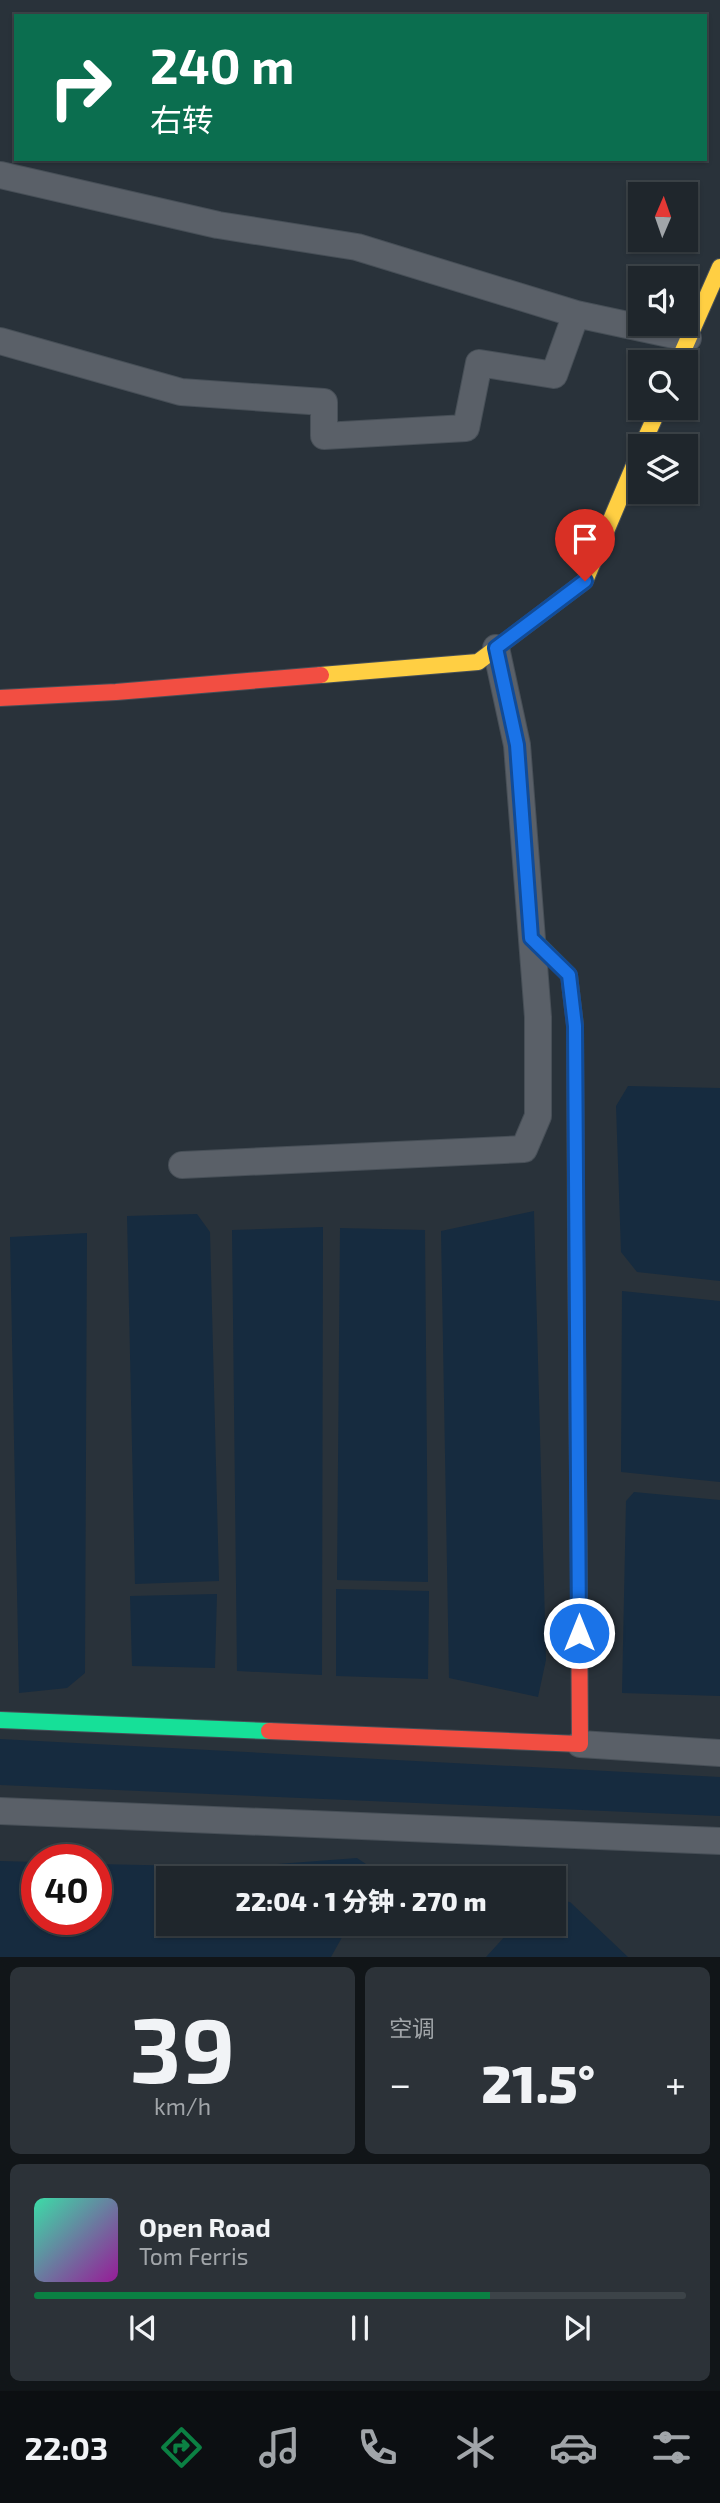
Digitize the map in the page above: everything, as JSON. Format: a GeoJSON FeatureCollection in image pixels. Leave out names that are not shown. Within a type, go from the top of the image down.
{"type":"FeatureCollection","features":[{"type":"Feature","properties":{"kind":"street"},"geometry":{"type":"LineString","coordinates":[[0,175],[218,225],[357,247],[576,314],[688,338]]}},
{"type":"Feature","properties":{"kind":"street"},"geometry":{"type":"LineString","coordinates":[[683,350],[720,267]]}},
{"type":"Feature","properties":{"kind":"street"},"geometry":{"type":"LineString","coordinates":[[0,341],[181,391],[324,402],[324,436],[466,428],[479,363],[554,375],[576,314]]}},
{"type":"Feature","properties":{"kind":"street"},"geometry":{"type":"LineString","coordinates":[[0,698],[116,692],[478,662],[585,581],[628,479]]}},
{"type":"Feature","properties":{"kind":"street"},"geometry":{"type":"LineString","coordinates":[[182,1166],[524,1149],[537,1116],[538,1017],[517,745],[496,648]]}},
{"type":"Feature","properties":{"kind":"street"},"geometry":{"type":"LineString","coordinates":[[531,938],[569,975],[575,1026],[580,1744]]}},
{"type":"Feature","properties":{"kind":"street"},"geometry":{"type":"LineString","coordinates":[[0,1720],[580,1744],[720,1753]]}},
{"type":"Feature","properties":{"kind":"street"},"geometry":{"type":"LineString","coordinates":[[0,1811],[720,1841]]}},
{"type":"Feature","properties":{"kind":"water"},"geometry":{"type":"Polygon","coordinates":[[[628,1086],[720,1088],[720,1281],[637,1272],[621,1252],[616,1106],[628,1086]]]}},
{"type":"Feature","properties":{"kind":"water"},"geometry":{"type":"Polygon","coordinates":[[[534,1211],[546,1660],[538,1697],[449,1678],[441,1231],[534,1211]]]}},
{"type":"Feature","properties":{"kind":"water"},"geometry":{"type":"Polygon","coordinates":[[[197,1214],[210,1232],[219,1581],[135,1584],[127,1216],[197,1214]]]}},
{"type":"Feature","properties":{"kind":"water"},"geometry":{"type":"Polygon","coordinates":[[[323,1227],[322,1675],[237,1671],[232,1230],[323,1227]]]}},
{"type":"Feature","properties":{"kind":"water"},"geometry":{"type":"Polygon","coordinates":[[[340,1228],[425,1230],[428,1582],[337,1580],[340,1228]]]}},
{"type":"Feature","properties":{"kind":"water"},"geometry":{"type":"Polygon","coordinates":[[[87,1233],[85,1673],[67,1688],[19,1693],[10,1237],[87,1233]]]}},
{"type":"Feature","properties":{"kind":"water"},"geometry":{"type":"Polygon","coordinates":[[[622,1291],[720,1301],[720,1482],[621,1472],[622,1291]]]}},
{"type":"Feature","properties":{"kind":"water"},"geometry":{"type":"Polygon","coordinates":[[[634,1492],[720,1500],[720,1696],[622,1693],[626,1501],[634,1492]]]}},
{"type":"Feature","properties":{"kind":"water"},"geometry":{"type":"Polygon","coordinates":[[[336,1589],[429,1591],[428,1679],[336,1676],[336,1589]]]}},
{"type":"Feature","properties":{"kind":"water"},"geometry":{"type":"Polygon","coordinates":[[[217,1594],[215,1668],[132,1666],[130,1596],[217,1594]]]}},
{"type":"Feature","properties":{"kind":"water"},"geometry":{"type":"Polygon","coordinates":[[[0,1739],[720,1777],[720,1816],[0,1785],[0,1739]]]}},
{"type":"Feature","properties":{"kind":"water"},"geometry":{"type":"Polygon","coordinates":[[[357,1858],[369,1866],[249,1866],[357,1858]]]}},
{"type":"Feature","properties":{"kind":"water"},"geometry":{"type":"Polygon","coordinates":[[[0,1861],[21,1862],[21,1935],[112,1935],[112,1864],[189,1866],[156,1866],[156,1936],[343,1936],[331,1957],[0,1957],[0,1861]]]}},
{"type":"Feature","properties":{"kind":"water"},"geometry":{"type":"Polygon","coordinates":[[[566,1902],[570,1902],[628,1957],[486,1957],[505,1936],[566,1936],[566,1902]]]}},
{"type":"Feature","properties":{"kind":"traffic: fast"},"geometry":{"type":"LineString","coordinates":[[532,938],[569,975],[575,1025],[576,1230]]}},
{"type":"Feature","properties":{"kind":"traffic: fast"},"geometry":{"type":"LineString","coordinates":[[0,1720],[269,1731]]}},
{"type":"Feature","properties":{"kind":"traffic: slow"},"geometry":{"type":"LineString","coordinates":[[683,350],[720,267]]}},
{"type":"Feature","properties":{"kind":"traffic: slow"},"geometry":{"type":"LineString","coordinates":[[647,434],[654,420]]}},
{"type":"Feature","properties":{"kind":"traffic: slow"},"geometry":{"type":"LineString","coordinates":[[321,675],[478,662],[585,581],[628,479]]}},
{"type":"Feature","properties":{"kind":"traffic: slow"},"geometry":{"type":"LineString","coordinates":[[576,1230],[579,1592]]}},
{"type":"Feature","properties":{"kind":"traffic: jam"},"geometry":{"type":"LineString","coordinates":[[0,698],[116,692],[321,675]]}},
{"type":"Feature","properties":{"kind":"traffic: jam"},"geometry":{"type":"LineString","coordinates":[[269,1731],[580,1744],[579,1592]]}},
{"type":"Feature","properties":{"kind":"route"},"geometry":{"type":"LineString","coordinates":[[579,1633],[575,1026],[569,975],[531,938],[517,745],[496,648],[585,581]]}}]}
